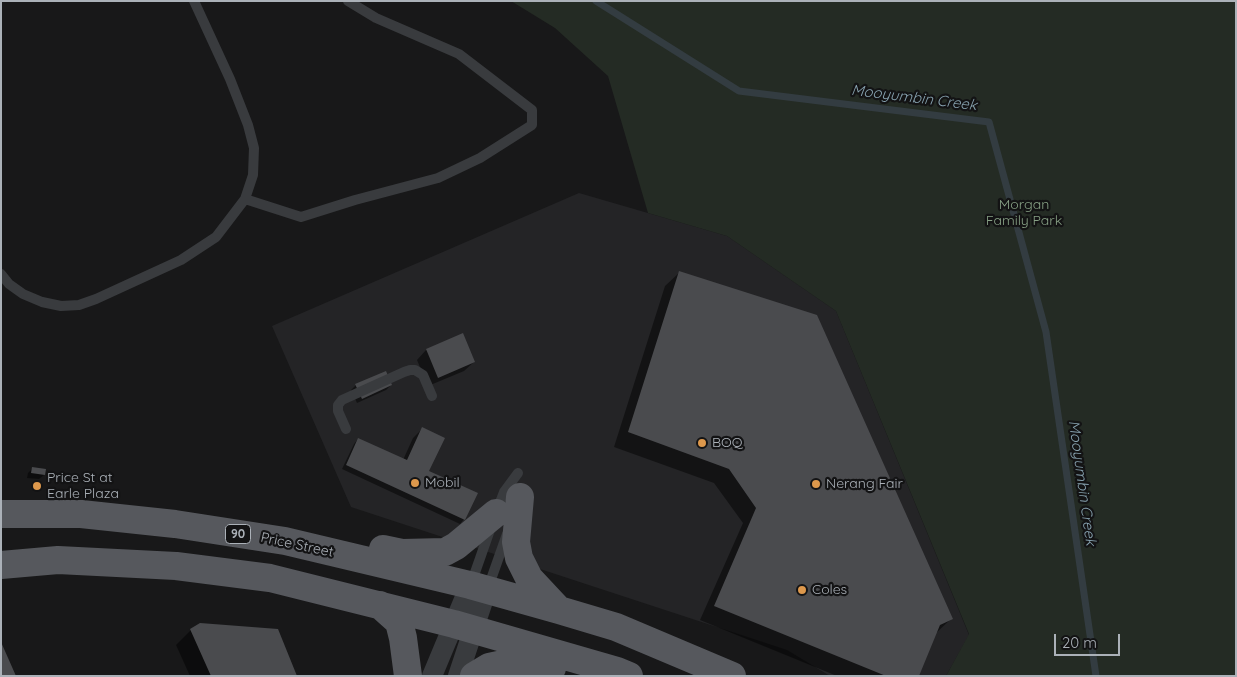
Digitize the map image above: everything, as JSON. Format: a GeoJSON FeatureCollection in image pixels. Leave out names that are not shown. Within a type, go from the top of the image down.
{"type":"FeatureCollection","features":[{"type":"Feature","properties":{"kind":"main road"},"geometry":{"type":"LineString","coordinates":[[520,497],[516,542],[519,558],[529,578],[559,610]]}},
{"type":"Feature","properties":{"kind":"main road"},"geometry":{"type":"LineString","coordinates":[[285,541],[339,538],[402,553],[445,552],[456,546],[496,513]]}},
{"type":"Feature","properties":{"kind":"main road","name":"Price Street"},"geometry":{"type":"LineString","coordinates":[[1,514],[81,514],[175,524],[285,541],[479,587]]}},
{"type":"Feature","properties":{"kind":"main road"},"geometry":{"type":"LineString","coordinates":[[1,565],[58,560],[176,566],[270,578],[464,627],[617,671],[628,676]]}},
{"type":"Feature","properties":{"kind":"main road","name":"90"},"geometry":{"type":"LineString","coordinates":[[479,587],[616,627],[732,676]]}},
{"type":"Feature","properties":{"kind":"main road"},"geometry":{"type":"LineString","coordinates":[[380,605],[399,622],[408,676]]}},
{"type":"Feature","properties":{"kind":"main road"},"geometry":{"type":"LineString","coordinates":[[474,676],[489,667],[518,662],[534,662],[575,676]]}},
{"type":"Feature","properties":{"kind":"street"},"geometry":{"type":"LineString","coordinates":[[432,676],[464,627],[479,587]]}},
{"type":"Feature","properties":{"kind":"street"},"geometry":{"type":"LineString","coordinates":[[458,676],[464,627]]}},
{"type":"Feature","properties":{"kind":"lane"},"geometry":{"type":"LineString","coordinates":[[1,274],[9,284],[23,294],[42,302],[61,306],[79,305],[96,300],[181,260],[216,237],[245,199],[253,176],[254,148],[248,125],[230,79],[194,1]]}},
{"type":"Feature","properties":{"kind":"lane"},"geometry":{"type":"LineString","coordinates":[[245,199],[301,218],[354,200],[438,178],[480,158],[532,124],[532,110],[459,54],[376,18],[348,1]]}},
{"type":"Feature","properties":{"kind":"lane"},"geometry":{"type":"LineString","coordinates":[[346,429],[338,411],[338,405],[342,400],[404,372],[415,370],[423,375],[432,396]]}},
{"type":"Feature","properties":{"kind":"lane"},"geometry":{"type":"LineString","coordinates":[[518,473],[520,497],[479,587],[496,513],[504,492],[518,473]]}},
{"type":"Feature","properties":{"kind":"shaded area"},"geometry":{"type":"Polygon","coordinates":[[[579,193],[727,236],[836,311],[969,635],[946,676],[830,676],[787,650],[351,507],[272,326],[579,193]]]}},
{"type":"Feature","properties":{"kind":"green space","name":"Morgan Family Park"},"geometry":{"type":"Polygon","coordinates":[[[511,1],[1236,1],[1236,676],[946,676],[969,634],[836,311],[727,236],[648,213],[608,76],[555,28],[511,1]]]}},
{"type":"Feature","properties":{"kind":"building","name":"Nerang Fair"},"geometry":{"type":"Polygon","coordinates":[[[679,271],[817,315],[953,619],[940,625],[919,676],[886,676],[714,606],[756,508],[729,469],[628,432],[679,271]]]}},
{"type":"Feature","properties":{"kind":"building"},"geometry":{"type":"Polygon","coordinates":[[[463,333],[475,362],[438,378],[426,349],[463,333]]]}},
{"type":"Feature","properties":{"kind":"building"},"geometry":{"type":"Polygon","coordinates":[[[386,371],[392,385],[362,399],[355,384],[386,371]]]}},
{"type":"Feature","properties":{"kind":"building"},"geometry":{"type":"Polygon","coordinates":[[[422,427],[445,438],[429,471],[478,493],[465,520],[346,465],[358,438],[407,460],[422,427]]]}},
{"type":"Feature","properties":{"kind":"building"},"geometry":{"type":"Polygon","coordinates":[[[32,467],[46,469],[45,475],[31,473],[32,467]]]}},
{"type":"Feature","properties":{"kind":"building"},"geometry":{"type":"Polygon","coordinates":[[[200,623],[278,629],[297,676],[211,676],[190,629],[200,623]]]}},
{"type":"Feature","properties":{"kind":"building"},"geometry":{"type":"Polygon","coordinates":[[[1,642],[16,676],[1,676],[1,642]]]}},
{"type":"Feature","properties":{"kind":"waterway","name":"Mooyumbin Creek"},"geometry":{"type":"LineString","coordinates":[[596,1],[739,91],[989,122],[1046,332],[1096,676]]}},
{"type":"Feature","properties":{"kind":"place","name":"BOQ"},"geometry":{"type":"Point","coordinates":[702,443]}},
{"type":"Feature","properties":{"kind":"place","name":"Mobil"},"geometry":{"type":"Point","coordinates":[415,483]}},
{"type":"Feature","properties":{"kind":"place","name":"Nerang Fair"},"geometry":{"type":"Point","coordinates":[816,484]}},
{"type":"Feature","properties":{"kind":"place","name":"Price St at Earle Plaza"},"geometry":{"type":"Point","coordinates":[37,486]}},
{"type":"Feature","properties":{"kind":"place","name":"Coles"},"geometry":{"type":"Point","coordinates":[802,590]}}]}
